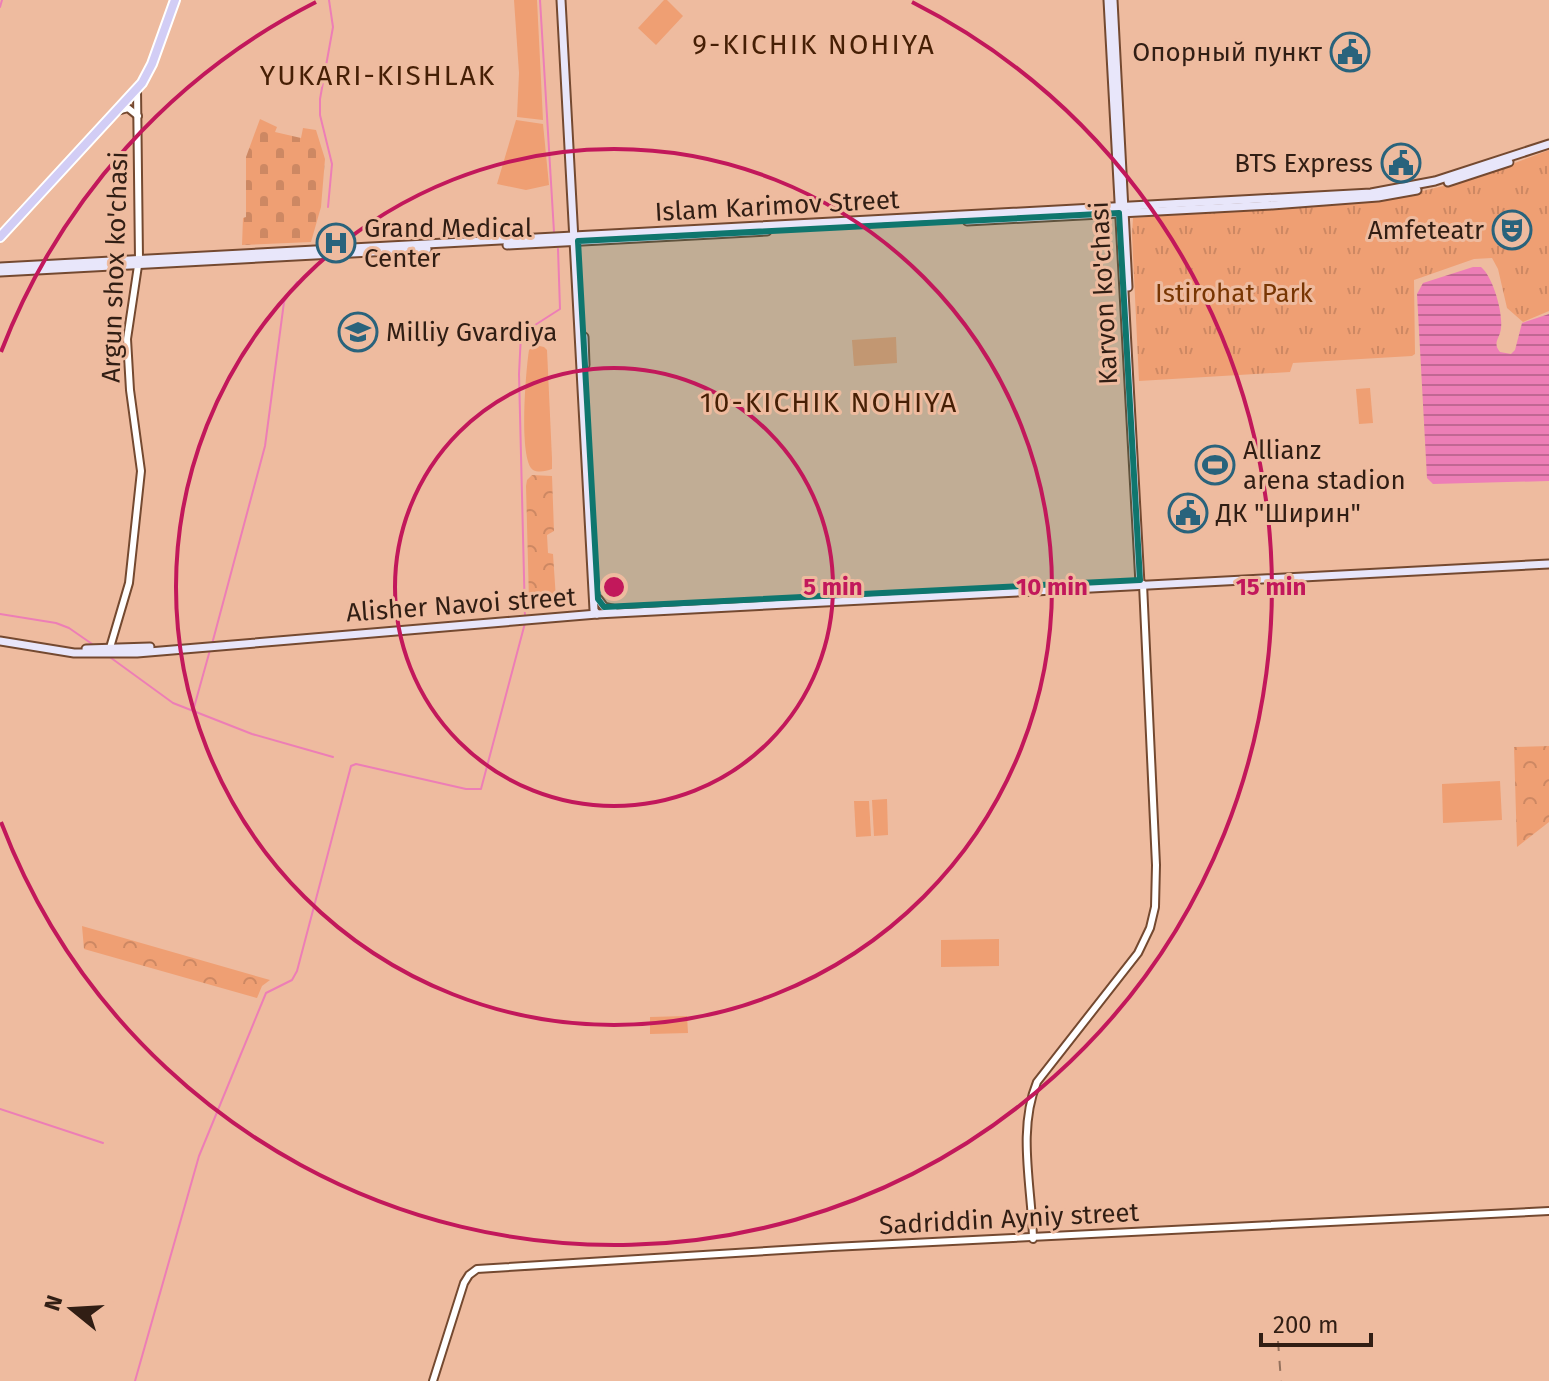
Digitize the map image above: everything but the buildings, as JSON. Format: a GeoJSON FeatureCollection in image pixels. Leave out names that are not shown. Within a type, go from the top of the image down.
{"type":"FeatureCollection","features":[{"type":"Feature","properties":{"kind":"main road"},"geometry":{"type":"LineString","coordinates":[[0,237],[137,89],[152,64],[175,0]]}},
{"type":"Feature","properties":{"kind":"main road"},"geometry":{"type":"LineString","coordinates":[[563,0],[597,611]]}},
{"type":"Feature","properties":{"kind":"main road","name":"Karvon ko'chasi"},"geometry":{"type":"LineString","coordinates":[[1111,0],[1141,583]]}},
{"type":"Feature","properties":{"kind":"main road","name":"Islam Karimov Street"},"geometry":{"type":"LineString","coordinates":[[0,270],[1122,210],[1383,191],[1435,181],[1549,146]]}},
{"type":"Feature","properties":{"kind":"main road","name":"Alisher Navoi street"},"geometry":{"type":"LineString","coordinates":[[531,617],[584,611],[1548,562]]}},
{"type":"Feature","properties":{"kind":"main road"},"geometry":{"type":"LineString","coordinates":[[596,599],[601,605],[613,609]]}},
{"type":"Feature","properties":{"kind":"main road"},"geometry":{"type":"LineString","coordinates":[[584,611],[596,599]]}},
{"type":"Feature","properties":{"kind":"main road","name":"Alisher Navoi street"},"geometry":{"type":"LineString","coordinates":[[0,638],[41,649],[103,651],[613,609],[763,603]]}},
{"type":"Feature","properties":{"kind":"street","name":"Argun shox ko'chasi"},"geometry":{"type":"LineString","coordinates":[[103,651],[129,583],[141,471],[127,339],[138,262],[137,89]]}},
{"type":"Feature","properties":{"kind":"street"},"geometry":{"type":"LineString","coordinates":[[117,111],[130,109],[139,117]]}},
{"type":"Feature","properties":{"kind":"street"},"geometry":{"type":"LineString","coordinates":[[1033,1239],[1027,1148],[1030,1101],[1037,1082],[1138,953],[1150,928],[1155,907],[1156,865],[1141,583]]}},
{"type":"Feature","properties":{"kind":"street","name":"Sadriddin Ayniy street"},"geometry":{"type":"LineString","coordinates":[[433,1381],[464,1283],[472,1271],[492,1267],[1549,1211]]}},
{"type":"Feature","properties":{"kind":"highlighted area"},"geometry":{"type":"Polygon","coordinates":[[[1119,213],[1140,580],[604,607],[598,599],[578,241],[1119,213]]]}},
{"type":"Feature","properties":{"kind":"green space"},"geometry":{"type":"Polygon","coordinates":[[[514,0],[537,0],[543,120],[517,117],[519,73],[514,0]]]}},
{"type":"Feature","properties":{"kind":"green space"},"geometry":{"type":"Polygon","coordinates":[[[664,0],[683,16],[656,45],[638,28],[664,0]]]}},
{"type":"Feature","properties":{"kind":"green space"},"geometry":{"type":"Polygon","coordinates":[[[260,119],[277,127],[275,132],[301,138],[303,128],[316,130],[325,159],[321,207],[311,242],[242,245],[243,218],[246,217],[246,157],[260,119]]]}},
{"type":"Feature","properties":{"kind":"green space"},"geometry":{"type":"Polygon","coordinates":[[[516,120],[543,124],[549,185],[526,190],[497,184],[516,120]]]}},
{"type":"Feature","properties":{"kind":"green space","name":"Istirohat Park"},"geometry":{"type":"Polygon","coordinates":[[[1549,150],[1549,311],[1523,322],[1507,308],[1498,269],[1492,258],[1474,259],[1414,280],[1415,354],[1412,356],[1293,363],[1290,372],[1139,381],[1133,218],[1381,201],[1472,179],[1549,150]]]}},
{"type":"Feature","properties":{"kind":"green space"},"geometry":{"type":"Polygon","coordinates":[[[896,337],[897,363],[854,366],[852,340],[896,337]]]}},
{"type":"Feature","properties":{"kind":"green space"},"geometry":{"type":"Polygon","coordinates":[[[535,345],[547,350],[552,459],[552,469],[540,472],[533,470],[528,463],[524,432],[529,350],[535,345]]]}},
{"type":"Feature","properties":{"kind":"green space"},"geometry":{"type":"Polygon","coordinates":[[[1370,388],[1373,423],[1359,424],[1356,389],[1370,388]]]}},
{"type":"Feature","properties":{"kind":"green space"},"geometry":{"type":"Polygon","coordinates":[[[532,475],[552,476],[554,531],[547,535],[548,553],[553,554],[556,599],[529,601],[526,486],[532,475]]]}},
{"type":"Feature","properties":{"kind":"green space"},"geometry":{"type":"Polygon","coordinates":[[[1549,746],[1549,822],[1517,847],[1514,747],[1549,746]]]}},
{"type":"Feature","properties":{"kind":"green space"},"geometry":{"type":"Polygon","coordinates":[[[1500,781],[1502,820],[1443,823],[1442,784],[1500,781]]]}},
{"type":"Feature","properties":{"kind":"green space"},"geometry":{"type":"Polygon","coordinates":[[[887,799],[888,835],[874,836],[872,800],[887,799]]]}},
{"type":"Feature","properties":{"kind":"green space"},"geometry":{"type":"Polygon","coordinates":[[[854,801],[869,801],[871,836],[856,837],[854,801]]]}},
{"type":"Feature","properties":{"kind":"green space"},"geometry":{"type":"Polygon","coordinates":[[[82,926],[270,980],[262,986],[257,998],[84,949],[82,926]]]}},
{"type":"Feature","properties":{"kind":"green space"},"geometry":{"type":"Polygon","coordinates":[[[999,939],[999,966],[941,967],[941,940],[999,939]]]}},
{"type":"Feature","properties":{"kind":"green space"},"geometry":{"type":"Polygon","coordinates":[[[687,1016],[688,1033],[650,1034],[650,1017],[687,1016]]]}},
{"type":"Feature","properties":{"kind":"shaded area"},"geometry":{"type":"Polygon","coordinates":[[[1481,267],[1496,295],[1501,321],[1497,343],[1500,352],[1511,354],[1515,350],[1522,323],[1549,314],[1549,481],[1433,484],[1427,478],[1417,294],[1423,283],[1481,267]]]}},
{"type":"Feature","properties":{"kind":"waterway"},"geometry":{"type":"LineString","coordinates":[[0,7],[2,0]]}},
{"type":"Feature","properties":{"kind":"waterway"},"geometry":{"type":"LineString","coordinates":[[328,207],[332,164],[320,115],[320,99],[333,27],[329,0]]}},
{"type":"Feature","properties":{"kind":"waterway"},"geometry":{"type":"LineString","coordinates":[[540,0],[554,232]]}},
{"type":"Feature","properties":{"kind":"waterway"},"geometry":{"type":"LineString","coordinates":[[525,617],[519,374],[521,334],[560,309],[558,249]]}},
{"type":"Feature","properties":{"kind":"waterway"},"geometry":{"type":"LineString","coordinates":[[212,644],[265,446],[284,302],[297,282]]}},
{"type":"Feature","properties":{"kind":"waterway"},"geometry":{"type":"LineString","coordinates":[[0,614],[56,623],[95,646]]}},
{"type":"Feature","properties":{"kind":"waterway"},"geometry":{"type":"LineString","coordinates":[[135,1381],[199,1156],[266,993],[292,980],[297,971],[351,766],[356,764],[466,789],[481,789],[525,623]]}},
{"type":"Feature","properties":{"kind":"waterway"},"geometry":{"type":"LineString","coordinates":[[193,711],[210,650]]}},
{"type":"Feature","properties":{"kind":"waterway"},"geometry":{"type":"LineString","coordinates":[[107,655],[173,703],[252,734],[333,757]]}},
{"type":"Feature","properties":{"kind":"waterway"},"geometry":{"type":"LineString","coordinates":[[0,1109],[103,1143]]}},
{"type":"Feature","properties":{"kind":"railway"},"geometry":{"type":"LineString","coordinates":[[1278,1341],[1281,1381]]}},
{"type":"Feature","properties":{"kind":"place","name":"Опорный пункт"},"geometry":{"type":"Point","coordinates":[1350,52]}},
{"type":"Feature","properties":{"kind":"place","name":"BTS Express"},"geometry":{"type":"Point","coordinates":[1401,163]}},
{"type":"Feature","properties":{"kind":"place","name":"Amfeteatr"},"geometry":{"type":"Point","coordinates":[1512,230]}},
{"type":"Feature","properties":{"kind":"place","name":"Grand Medical Center"},"geometry":{"type":"Point","coordinates":[336,243]}},
{"type":"Feature","properties":{"kind":"place","name":"Milliy Gvardiya"},"geometry":{"type":"Point","coordinates":[358,332]}},
{"type":"Feature","properties":{"kind":"place","name":"Allianz arena stadion"},"geometry":{"type":"Point","coordinates":[1215,465]}},
{"type":"Feature","properties":{"kind":"place","name":"ДК \"Ширин\""},"geometry":{"type":"Point","coordinates":[1188,513]}},
{"type":"Feature","properties":{"kind":"district","name":"9-KICHIK NOHIYA"},"geometry":{"type":"Point","coordinates":[814,44]}},
{"type":"Feature","properties":{"kind":"district","name":"YUKARI-KISHLAK"},"geometry":{"type":"Point","coordinates":[378,75]}},
{"type":"Feature","properties":{"kind":"district","name":"10-KICHIK NOHIYA"},"geometry":{"type":"Point","coordinates":[829,402]}}]}
